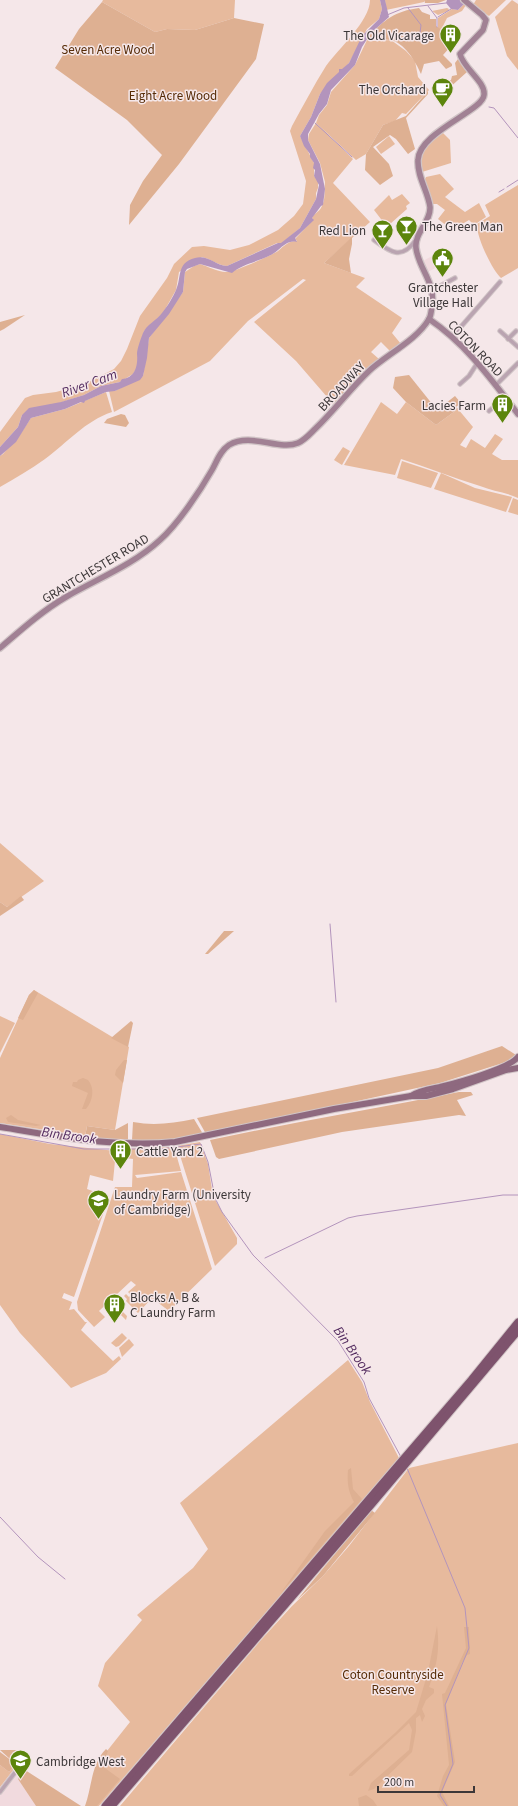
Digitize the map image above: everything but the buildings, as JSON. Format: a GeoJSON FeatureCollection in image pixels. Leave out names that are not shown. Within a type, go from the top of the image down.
{"type":"FeatureCollection","features":[{"type":"Feature","properties":{"kind":"highway"},"geometry":{"type":"LineString","coordinates":[[489,1359],[518,1317]]}},
{"type":"Feature","properties":{"kind":"highway"},"geometry":{"type":"LineString","coordinates":[[105,1806],[489,1359],[518,1322]]}},
{"type":"Feature","properties":{"kind":"highway"},"geometry":{"type":"LineString","coordinates":[[112,1806],[368,1509],[518,1331]]}},
{"type":"Feature","properties":{"kind":"main road"},"geometry":{"type":"LineString","coordinates":[[411,1096],[417,1092],[442,1087],[490,1072],[510,1064],[518,1057]]}},
{"type":"Feature","properties":{"kind":"main road"},"geometry":{"type":"LineString","coordinates":[[0,1127],[117,1144],[152,1144],[194,1139],[320,1112],[411,1096],[418,1097],[453,1089],[506,1070],[518,1068]]}},
{"type":"Feature","properties":{"kind":"street"},"geometry":{"type":"LineString","coordinates":[[374,240],[393,252],[401,253],[408,250],[417,239],[430,209],[418,164],[421,150],[428,142],[454,120],[481,103],[484,96],[485,91],[462,60],[460,54],[483,30],[486,20],[465,1]]}},
{"type":"Feature","properties":{"kind":"street"},"geometry":{"type":"LineString","coordinates":[[417,239],[417,252],[433,290],[429,319]]}},
{"type":"Feature","properties":{"kind":"street"},"geometry":{"type":"LineString","coordinates":[[408,250],[417,252]]}},
{"type":"Feature","properties":{"kind":"street"},"geometry":{"type":"LineString","coordinates":[[433,290],[455,278]]}},
{"type":"Feature","properties":{"kind":"street"},"geometry":{"type":"LineString","coordinates":[[452,337],[500,282]]}},
{"type":"Feature","properties":{"kind":"street","name":"COTON ROAD"},"geometry":{"type":"LineString","coordinates":[[429,319],[452,337],[478,362],[497,384],[518,414]]}},
{"type":"Feature","properties":{"kind":"street","name":"BROADWAY"},"geometry":{"type":"LineString","coordinates":[[283,444],[298,443],[309,436],[370,370],[412,337],[429,319]]}},
{"type":"Feature","properties":{"kind":"street"},"geometry":{"type":"LineString","coordinates":[[500,331],[518,347]]}},
{"type":"Feature","properties":{"kind":"street"},"geometry":{"type":"LineString","coordinates":[[508,339],[516,331]]}},
{"type":"Feature","properties":{"kind":"street"},"geometry":{"type":"LineString","coordinates":[[460,384],[469,376],[478,362]]}},
{"type":"Feature","properties":{"kind":"street"},"geometry":{"type":"LineString","coordinates":[[497,384],[518,363]]}},
{"type":"Feature","properties":{"kind":"street"},"geometry":{"type":"LineString","coordinates":[[489,411],[505,397]]}},
{"type":"Feature","properties":{"kind":"street","name":"GRANTCHESTER ROAD"},"geometry":{"type":"LineString","coordinates":[[0,648],[39,615],[64,598],[146,552],[162,539],[176,523],[212,471],[222,451],[228,446],[239,441],[248,440],[283,444]]}},
{"type":"Feature","properties":{"kind":"street"},"geometry":{"type":"LineString","coordinates":[[0,1792],[20,1766]]}},
{"type":"Feature","properties":{"kind":"shaded area"},"geometry":{"type":"Polygon","coordinates":[[[380,0],[385,0],[389,17],[371,33],[362,47],[355,65],[331,90],[327,104],[319,114],[308,134],[308,140],[320,164],[325,189],[323,205],[312,218],[314,220],[295,238],[297,242],[287,243],[273,254],[243,266],[232,273],[200,264],[187,269],[185,272],[183,292],[169,314],[149,338],[147,358],[143,376],[140,380],[115,391],[106,392],[85,401],[84,403],[81,402],[65,409],[31,418],[16,442],[0,456],[0,447],[18,427],[22,415],[29,408],[61,402],[84,395],[101,386],[120,382],[122,379],[127,378],[133,373],[144,330],[160,316],[170,302],[178,285],[182,267],[185,263],[195,258],[203,257],[227,266],[281,243],[300,228],[316,199],[319,185],[314,176],[314,163],[300,136],[311,117],[320,94],[327,83],[339,72],[339,69],[342,69],[349,63],[362,36],[379,19],[382,9],[380,0]]]}},
{"type":"Feature","properties":{"kind":"shaded area"},"geometry":{"type":"Polygon","coordinates":[[[447,0],[460,0],[464,4],[458,10],[451,9],[446,3],[447,0]]]}},
{"type":"Feature","properties":{"kind":"shaded area"},"geometry":{"type":"Polygon","coordinates":[[[443,250],[445,254],[439,257],[440,260],[435,263],[437,267],[428,272],[423,261],[443,250]]]}},
{"type":"Feature","properties":{"kind":"shaded area","name":"Cambridge West"},"geometry":{"type":"Polygon","coordinates":[[[0,1752],[17,1765],[81,1806],[0,1806],[0,1752]]]}},
{"type":"Feature","properties":{"kind":"green space"},"geometry":{"type":"Polygon","coordinates":[[[103,0],[235,0],[234,18],[195,30],[167,29],[155,32],[102,2],[103,0]]]}},
{"type":"Feature","properties":{"kind":"green space"},"geometry":{"type":"Polygon","coordinates":[[[370,0],[380,0],[382,9],[379,19],[367,29],[349,63],[320,94],[311,117],[300,136],[314,163],[314,176],[318,181],[318,188],[316,199],[300,228],[281,244],[277,243],[227,266],[202,257],[179,272],[176,290],[163,313],[144,331],[138,366],[133,374],[120,382],[101,386],[84,395],[22,415],[18,427],[0,447],[0,432],[25,398],[33,395],[56,392],[85,384],[114,369],[121,361],[127,349],[140,316],[167,278],[174,264],[192,247],[204,246],[230,250],[249,245],[278,230],[294,216],[303,204],[306,181],[290,131],[326,66],[365,17],[369,8],[370,0]]]}},
{"type":"Feature","properties":{"kind":"green space"},"geometry":{"type":"Polygon","coordinates":[[[385,0],[424,0],[424,2],[386,10],[385,0]]]}},
{"type":"Feature","properties":{"kind":"green space"},"geometry":{"type":"Polygon","coordinates":[[[424,0],[446,0],[438,3],[425,3],[424,0]]]}},
{"type":"Feature","properties":{"kind":"green space"},"geometry":{"type":"Polygon","coordinates":[[[476,0],[506,0],[489,16],[473,5],[476,0]]]}},
{"type":"Feature","properties":{"kind":"green space"},"geometry":{"type":"Polygon","coordinates":[[[512,0],[518,4],[518,70],[507,56],[495,17],[512,0]]]}},
{"type":"Feature","properties":{"kind":"green space","name":"Eight Acre Wood"},"geometry":{"type":"Polygon","coordinates":[[[102,2],[155,32],[167,29],[195,30],[234,18],[264,24],[256,59],[179,164],[129,225],[130,205],[143,181],[162,155],[127,120],[55,68],[79,29],[102,2]]]}},
{"type":"Feature","properties":{"kind":"green space"},"geometry":{"type":"Polygon","coordinates":[[[464,4],[466,5],[462,11],[447,18],[441,30],[438,29],[438,18],[452,9],[458,10],[464,4]]]}},
{"type":"Feature","properties":{"kind":"green space"},"geometry":{"type":"Polygon","coordinates":[[[419,8],[422,12],[430,15],[430,19],[436,19],[436,26],[442,30],[452,45],[443,55],[452,64],[452,66],[446,69],[439,61],[424,64],[421,74],[413,58],[400,44],[390,40],[371,39],[368,37],[390,17],[403,11],[419,8]]]}},
{"type":"Feature","properties":{"kind":"green space"},"geometry":{"type":"Polygon","coordinates":[[[447,8],[449,9],[448,11],[438,15],[432,11],[447,8]]]}},
{"type":"Feature","properties":{"kind":"green space"},"geometry":{"type":"Polygon","coordinates":[[[368,38],[373,41],[391,40],[406,51],[415,61],[418,77],[429,90],[406,114],[402,113],[395,121],[383,125],[366,154],[356,160],[316,123],[319,115],[327,105],[331,92],[355,65],[368,38]]]}},
{"type":"Feature","properties":{"kind":"green space"},"geometry":{"type":"Polygon","coordinates":[[[458,59],[467,72],[438,98],[445,80],[451,80],[452,76],[457,75],[455,63],[458,59]]]}},
{"type":"Feature","properties":{"kind":"green space"},"geometry":{"type":"Polygon","coordinates":[[[428,91],[428,94],[406,118],[415,149],[408,154],[396,139],[390,135],[373,147],[389,164],[393,176],[380,185],[365,170],[366,154],[383,125],[406,116],[428,91]]]}},
{"type":"Feature","properties":{"kind":"green space"},"geometry":{"type":"Polygon","coordinates":[[[316,123],[353,159],[333,183],[370,222],[324,263],[365,278],[356,287],[402,318],[392,333],[401,344],[391,352],[381,342],[371,352],[379,359],[359,376],[334,405],[296,361],[254,322],[306,280],[303,279],[248,321],[210,361],[114,412],[109,391],[115,391],[143,376],[149,338],[183,292],[185,272],[200,264],[224,272],[245,266],[278,251],[289,243],[297,241],[295,239],[313,220],[313,216],[324,202],[325,182],[320,163],[308,140],[309,134],[316,123]]]}},
{"type":"Feature","properties":{"kind":"green space"},"geometry":{"type":"Polygon","coordinates":[[[442,132],[450,140],[451,163],[422,172],[420,158],[424,149],[442,132]]]}},
{"type":"Feature","properties":{"kind":"green space"},"geometry":{"type":"Polygon","coordinates":[[[389,136],[395,144],[381,154],[376,147],[389,136]]]}},
{"type":"Feature","properties":{"kind":"green space"},"geometry":{"type":"Polygon","coordinates":[[[440,174],[454,189],[445,197],[465,212],[479,203],[486,217],[474,225],[469,220],[452,230],[438,219],[445,210],[437,204],[432,204],[423,183],[426,177],[440,174]]]}},
{"type":"Feature","properties":{"kind":"green space"},"geometry":{"type":"Polygon","coordinates":[[[518,185],[518,268],[501,278],[493,268],[485,252],[477,229],[477,224],[490,216],[485,205],[518,185]]]}},
{"type":"Feature","properties":{"kind":"green space"},"geometry":{"type":"Polygon","coordinates":[[[402,194],[410,203],[406,206],[407,209],[390,224],[387,221],[384,223],[374,210],[389,195],[392,200],[402,194]]]}},
{"type":"Feature","properties":{"kind":"green space"},"geometry":{"type":"Polygon","coordinates":[[[352,237],[349,259],[351,273],[324,263],[352,237]]]}},
{"type":"Feature","properties":{"kind":"green space"},"geometry":{"type":"Polygon","coordinates":[[[25,315],[4,329],[0,331],[0,322],[25,315]]]}},
{"type":"Feature","properties":{"kind":"green space"},"geometry":{"type":"Polygon","coordinates":[[[409,375],[437,410],[455,396],[461,403],[456,407],[458,409],[436,425],[406,402],[393,388],[395,377],[409,375]]]}},
{"type":"Feature","properties":{"kind":"green space"},"geometry":{"type":"Polygon","coordinates":[[[106,392],[112,412],[93,421],[39,463],[0,487],[0,456],[21,433],[31,418],[65,409],[106,392]]]}},
{"type":"Feature","properties":{"kind":"green space"},"geometry":{"type":"Polygon","coordinates":[[[381,402],[397,414],[406,402],[436,425],[458,409],[473,427],[460,445],[466,448],[471,439],[485,448],[495,434],[503,439],[492,454],[502,460],[518,460],[518,498],[401,459],[395,475],[344,465],[381,402]]]}},
{"type":"Feature","properties":{"kind":"green space"},"geometry":{"type":"Polygon","coordinates":[[[121,414],[125,415],[129,423],[126,427],[104,423],[107,419],[121,414]]]}},
{"type":"Feature","properties":{"kind":"green space"},"geometry":{"type":"Polygon","coordinates":[[[343,447],[350,451],[342,465],[334,460],[343,447]]]}},
{"type":"Feature","properties":{"kind":"green space"},"geometry":{"type":"Polygon","coordinates":[[[402,461],[438,473],[431,488],[397,478],[402,461]]]}},
{"type":"Feature","properties":{"kind":"green space"},"geometry":{"type":"Polygon","coordinates":[[[441,473],[475,488],[512,497],[506,512],[434,489],[441,473]]]}},
{"type":"Feature","properties":{"kind":"green space"},"geometry":{"type":"Polygon","coordinates":[[[513,498],[518,500],[518,515],[508,512],[513,498]]]}},
{"type":"Feature","properties":{"kind":"green space"},"geometry":{"type":"Polygon","coordinates":[[[0,843],[44,881],[7,907],[0,902],[0,843]]]}},
{"type":"Feature","properties":{"kind":"green space"},"geometry":{"type":"Polygon","coordinates":[[[21,896],[24,900],[0,916],[0,902],[7,907],[21,896]]]}},
{"type":"Feature","properties":{"kind":"green space"},"geometry":{"type":"Polygon","coordinates":[[[224,931],[234,931],[208,954],[205,954],[224,931]]]}},
{"type":"Feature","properties":{"kind":"green space"},"geometry":{"type":"Polygon","coordinates":[[[34,990],[129,1047],[115,1130],[87,1126],[85,1136],[0,1123],[0,1058],[29,995],[34,990]]]}},
{"type":"Feature","properties":{"kind":"green space"},"geometry":{"type":"Polygon","coordinates":[[[34,990],[38,993],[23,1020],[18,1018],[29,995],[34,990]]]}},
{"type":"Feature","properties":{"kind":"green space"},"geometry":{"type":"Polygon","coordinates":[[[0,1016],[15,1023],[0,1053],[0,1016]]]}},
{"type":"Feature","properties":{"kind":"green space"},"geometry":{"type":"Polygon","coordinates":[[[131,1021],[133,1023],[128,1047],[111,1038],[131,1021]]]}},
{"type":"Feature","properties":{"kind":"green space"},"geometry":{"type":"Polygon","coordinates":[[[502,1046],[516,1055],[506,1062],[440,1083],[206,1134],[197,1118],[438,1068],[502,1046]]]}},
{"type":"Feature","properties":{"kind":"green space"},"geometry":{"type":"Polygon","coordinates":[[[124,1060],[127,1060],[123,1083],[115,1075],[116,1070],[124,1060]]]}},
{"type":"Feature","properties":{"kind":"green space"},"geometry":{"type":"Polygon","coordinates":[[[83,1078],[88,1080],[92,1087],[92,1098],[86,1109],[82,1109],[88,1093],[72,1086],[73,1082],[77,1082],[83,1078]]]}},
{"type":"Feature","properties":{"kind":"green space"},"geometry":{"type":"Polygon","coordinates":[[[459,1092],[471,1092],[473,1095],[457,1100],[466,1116],[459,1115],[342,1132],[219,1159],[216,1157],[210,1140],[272,1127],[459,1092]]]}},
{"type":"Feature","properties":{"kind":"green space"},"geometry":{"type":"Polygon","coordinates":[[[11,1115],[18,1120],[41,1125],[36,1126],[8,1122],[6,1118],[11,1115]]]}},
{"type":"Feature","properties":{"kind":"green space"},"geometry":{"type":"Polygon","coordinates":[[[194,1119],[203,1134],[161,1141],[132,1140],[133,1122],[164,1124],[194,1119]]]}},
{"type":"Feature","properties":{"kind":"green space"},"geometry":{"type":"Polygon","coordinates":[[[128,1123],[128,1141],[85,1137],[87,1126],[115,1130],[128,1123]]]}},
{"type":"Feature","properties":{"kind":"green space"},"geometry":{"type":"Polygon","coordinates":[[[0,1134],[50,1144],[116,1151],[113,1181],[90,1175],[87,1189],[109,1197],[74,1297],[64,1293],[62,1298],[72,1302],[69,1310],[74,1309],[85,1322],[87,1322],[81,1330],[113,1361],[119,1356],[121,1359],[106,1373],[71,1388],[20,1333],[0,1305],[0,1134]]]}},
{"type":"Feature","properties":{"kind":"green space"},"geometry":{"type":"Polygon","coordinates":[[[200,1142],[208,1164],[213,1196],[237,1238],[237,1244],[215,1266],[177,1146],[200,1142]]]}},
{"type":"Feature","properties":{"kind":"green space"},"geometry":{"type":"Polygon","coordinates":[[[174,1147],[181,1171],[135,1175],[137,1178],[181,1172],[212,1269],[169,1311],[152,1298],[138,1313],[126,1301],[127,1299],[124,1296],[126,1294],[129,1297],[131,1295],[128,1292],[136,1285],[131,1281],[99,1311],[105,1317],[94,1327],[78,1310],[77,1302],[115,1187],[132,1187],[133,1159],[125,1158],[124,1155],[120,1155],[120,1149],[174,1147]]]}},
{"type":"Feature","properties":{"kind":"green space"},"geometry":{"type":"Polygon","coordinates":[[[113,1305],[118,1307],[127,1316],[126,1320],[113,1307],[110,1310],[113,1305]]]}},
{"type":"Feature","properties":{"kind":"green space"},"geometry":{"type":"Polygon","coordinates":[[[109,1311],[116,1319],[115,1320],[108,1313],[109,1311]]]}},
{"type":"Feature","properties":{"kind":"green space"},"geometry":{"type":"Polygon","coordinates":[[[122,1333],[127,1338],[116,1347],[111,1343],[122,1333]]]}},
{"type":"Feature","properties":{"kind":"green space"},"geometry":{"type":"Polygon","coordinates":[[[129,1339],[134,1345],[122,1357],[119,1348],[129,1339]]]}},
{"type":"Feature","properties":{"kind":"green space"},"geometry":{"type":"Polygon","coordinates":[[[348,1360],[362,1382],[370,1402],[399,1458],[99,1806],[87,1806],[107,1751],[130,1722],[98,1686],[105,1663],[142,1620],[137,1615],[193,1568],[208,1549],[180,1503],[348,1360]]]}},
{"type":"Feature","properties":{"kind":"green space","name":"Coton Countryside Reserve"},"geometry":{"type":"Polygon","coordinates":[[[518,1443],[518,1806],[120,1806],[261,1640],[292,1606],[323,1576],[349,1546],[409,1468],[518,1443]]]}},
{"type":"Feature","properties":{"kind":"green space"},"geometry":{"type":"Polygon","coordinates":[[[351,1468],[353,1489],[362,1499],[280,1594],[325,1531],[354,1502],[350,1494],[348,1482],[348,1470],[351,1468]]]}},
{"type":"Feature","properties":{"kind":"green space"},"geometry":{"type":"Polygon","coordinates":[[[371,1510],[375,1513],[323,1576],[297,1600],[371,1510]]]}},
{"type":"Feature","properties":{"kind":"green space"},"geometry":{"type":"Polygon","coordinates":[[[437,1626],[437,1657],[429,1687],[434,1689],[434,1693],[426,1700],[422,1709],[425,1716],[422,1722],[420,1715],[416,1718],[416,1731],[412,1752],[374,1789],[368,1791],[371,1783],[409,1750],[412,1730],[409,1723],[352,1776],[349,1776],[349,1774],[416,1712],[428,1672],[437,1626]]]}},
{"type":"Feature","properties":{"kind":"green space"},"geometry":{"type":"Polygon","coordinates":[[[464,1627],[469,1627],[470,1654],[467,1655],[462,1663],[446,1704],[455,1762],[442,1792],[449,1806],[444,1806],[437,1796],[443,1776],[449,1765],[442,1694],[445,1693],[466,1648],[464,1627]]]}},
{"type":"Feature","properties":{"kind":"green space"},"geometry":{"type":"Polygon","coordinates":[[[106,1749],[108,1751],[102,1766],[120,1779],[97,1806],[85,1806],[97,1762],[106,1749]]]}},
{"type":"Feature","properties":{"kind":"green space"},"geometry":{"type":"Polygon","coordinates":[[[0,1750],[18,1750],[10,1759],[0,1750]]]}},
{"type":"Feature","properties":{"kind":"green space"},"geometry":{"type":"Polygon","coordinates":[[[0,1752],[16,1764],[9,1772],[0,1765],[0,1752]]]}},
{"type":"Feature","properties":{"kind":"green space"},"geometry":{"type":"Polygon","coordinates":[[[16,1764],[17,1765],[0,1787],[0,1765],[9,1772],[16,1764]]]}},
{"type":"Feature","properties":{"kind":"green space"},"geometry":{"type":"Polygon","coordinates":[[[25,1770],[81,1806],[36,1806],[18,1779],[25,1770]]]}},
{"type":"Feature","properties":{"kind":"green space"},"geometry":{"type":"Polygon","coordinates":[[[366,1795],[373,1800],[377,1806],[359,1806],[358,1798],[366,1795]]]}},
{"type":"Feature","properties":{"kind":"waterway"},"geometry":{"type":"LineString","coordinates":[[387,15],[404,8],[446,3]]}},
{"type":"Feature","properties":{"kind":"waterway"},"geometry":{"type":"LineString","coordinates":[[428,6],[437,18],[437,27]]}},
{"type":"Feature","properties":{"kind":"waterway"},"geometry":{"type":"LineString","coordinates":[[408,8],[421,25],[420,33]]}},
{"type":"Feature","properties":{"kind":"waterway"},"geometry":{"type":"LineString","coordinates":[[438,17],[451,9]]}},
{"type":"Feature","properties":{"kind":"waterway"},"geometry":{"type":"LineString","coordinates":[[489,107],[494,108],[518,138]]}},
{"type":"Feature","properties":{"kind":"waterway"},"geometry":{"type":"LineString","coordinates":[[315,123],[352,157]]}},
{"type":"Feature","properties":{"kind":"waterway"},"geometry":{"type":"LineString","coordinates":[[507,187],[518,180]]}},
{"type":"Feature","properties":{"kind":"waterway"},"geometry":{"type":"LineString","coordinates":[[499,192],[504,189]]}},
{"type":"Feature","properties":{"kind":"waterway"},"geometry":{"type":"LineString","coordinates":[[330,924],[336,1002]]}},
{"type":"Feature","properties":{"kind":"waterway","name":"Bin Brook"},"geometry":{"type":"LineString","coordinates":[[0,1134],[84,1149],[160,1149],[201,1144],[208,1162],[215,1198],[222,1212],[253,1255],[338,1341],[364,1382],[369,1398],[401,1457]]}},
{"type":"Feature","properties":{"kind":"waterway"},"geometry":{"type":"LineString","coordinates":[[265,1258],[348,1218],[503,1195],[518,1195]]}},
{"type":"Feature","properties":{"kind":"waterway","name":"Bin Brook"},"geometry":{"type":"LineString","coordinates":[[407,1468],[465,1608],[469,1648],[445,1705],[453,1764],[440,1795],[447,1806]]}},
{"type":"Feature","properties":{"kind":"waterway"},"geometry":{"type":"LineString","coordinates":[[0,1517],[38,1557],[65,1579]]}},
{"type":"Feature","properties":{"kind":"place","name":"The Old Vicarage"},"geometry":{"type":"Point","coordinates":[450,54]}},
{"type":"Feature","properties":{"kind":"place","name":"The Orchard"},"geometry":{"type":"Point","coordinates":[442,108]}},
{"type":"Feature","properties":{"kind":"place","name":"The Green Man"},"geometry":{"type":"Point","coordinates":[406,246]}},
{"type":"Feature","properties":{"kind":"place","name":"Red Lion"},"geometry":{"type":"Point","coordinates":[382,250]}},
{"type":"Feature","properties":{"kind":"place","name":"Grantchester Village Hall"},"geometry":{"type":"Point","coordinates":[443,278]}},
{"type":"Feature","properties":{"kind":"place","name":"Lacies Farm"},"geometry":{"type":"Point","coordinates":[502,424]}},
{"type":"Feature","properties":{"kind":"place","name":"Cattle Yard 2"},"geometry":{"type":"Point","coordinates":[120,1170]}},
{"type":"Feature","properties":{"kind":"place","name":"Laundry Farm (University of Cambridge)"},"geometry":{"type":"Point","coordinates":[98,1220]}},
{"type":"Feature","properties":{"kind":"place","name":"Blocks A, B & C Laundry Farm"},"geometry":{"type":"Point","coordinates":[114,1324]}},
{"type":"Feature","properties":{"kind":"place","name":"Cambridge West"},"geometry":{"type":"Point","coordinates":[21,1780]}},
{"type":"Feature","properties":{"kind":"park label","name":"Seven Acre Wood"},"geometry":{"type":"Point","coordinates":[108,49]}},
{"type":"Feature","properties":{"kind":"water label","name":"River Cam"},"geometry":{"type":"Point","coordinates":[89,383]}}]}
